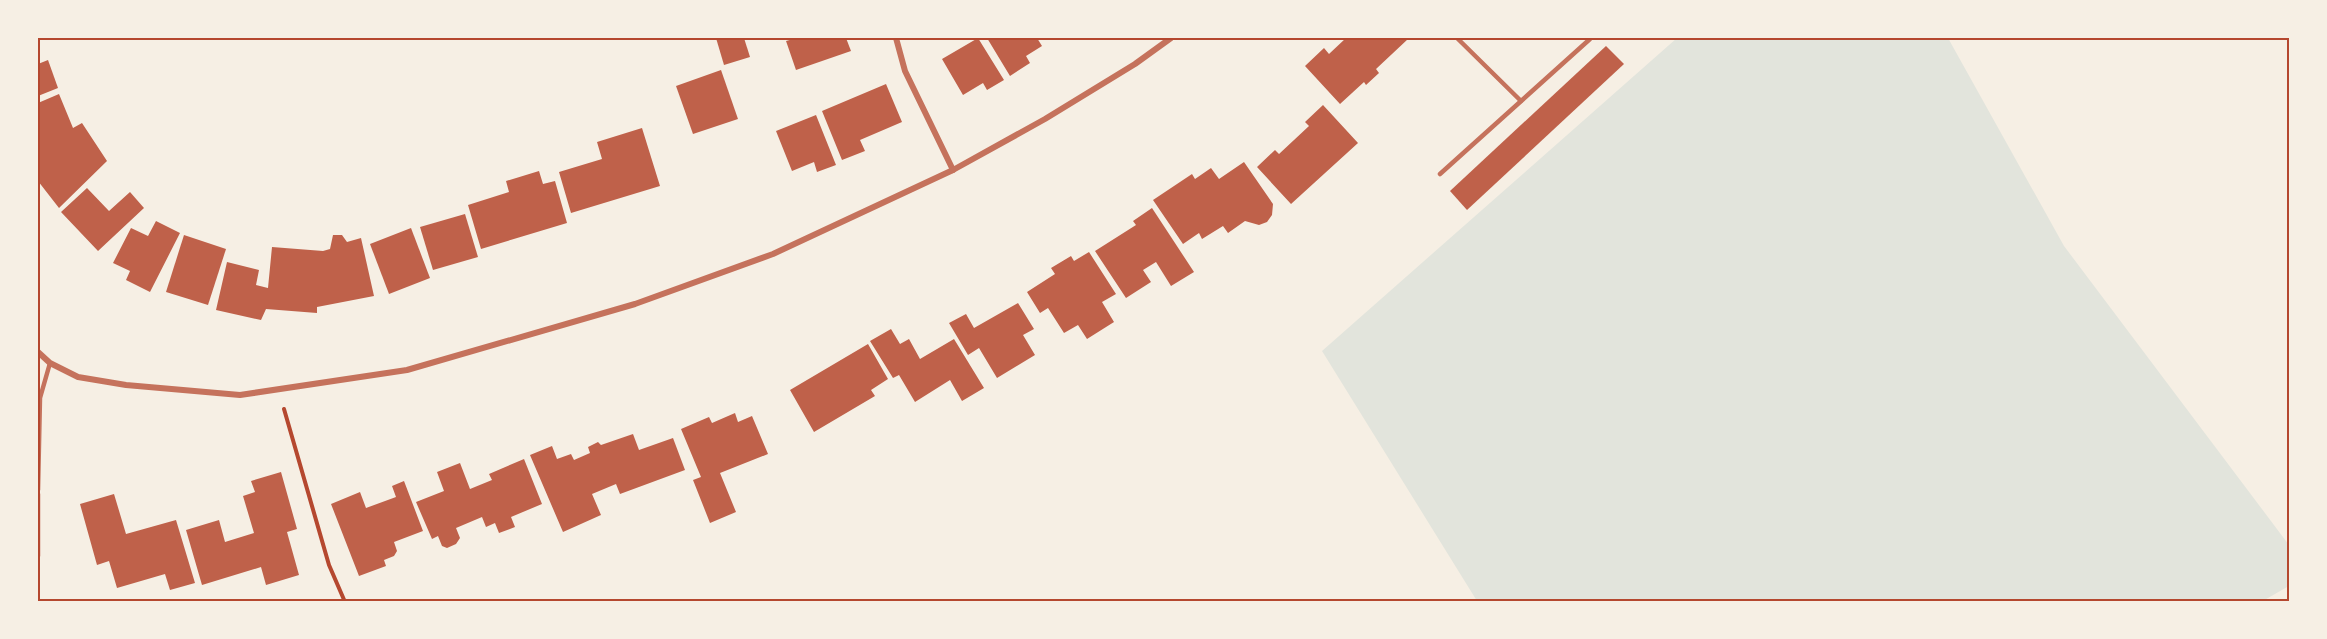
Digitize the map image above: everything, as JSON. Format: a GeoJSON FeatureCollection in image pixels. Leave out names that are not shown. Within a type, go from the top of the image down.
{"type":"FeatureCollection","features":[{"type":"Feature","properties":{"kind":"street"},"geometry":{"type":"LineString","coordinates":[[896,38],[905,71],[953,170]]}},
{"type":"Feature","properties":{"kind":"street"},"geometry":{"type":"LineString","coordinates":[[38,352],[50,363],[78,377],[126,385],[240,395],[279,391],[407,370],[635,304],[773,254],[953,170],[1045,120],[1171,38]]}},
{"type":"Feature","properties":{"kind":"lane"},"geometry":{"type":"LineString","coordinates":[[1457,38],[1521,101]]}},
{"type":"Feature","properties":{"kind":"lane"},"geometry":{"type":"LineString","coordinates":[[1440,174],[1590,39]]}},
{"type":"Feature","properties":{"kind":"lane"},"geometry":{"type":"LineString","coordinates":[[38,556],[40,398],[50,363]]}},
{"type":"Feature","properties":{"kind":"path"},"geometry":{"type":"LineString","coordinates":[[279,391],[329,565],[345,602]]}},
{"type":"Feature","properties":{"kind":"shaded area"},"geometry":{"type":"Polygon","coordinates":[[[1677,38],[1948,38],[2064,246],[2289,545],[2289,586],[2261,602],[1477,601],[1322,351],[1677,38]]]}},
{"type":"Feature","properties":{"kind":"building"},"geometry":{"type":"Polygon","coordinates":[[[716,38],[744,38],[750,57],[724,65],[716,38]]]}},
{"type":"Feature","properties":{"kind":"building"},"geometry":{"type":"Polygon","coordinates":[[[797,38],[846,38],[851,51],[796,70],[786,41],[797,38]]]}},
{"type":"Feature","properties":{"kind":"building"},"geometry":{"type":"Polygon","coordinates":[[[978,38],[1004,80],[987,90],[983,83],[963,95],[942,59],[978,38]]]}},
{"type":"Feature","properties":{"kind":"building"},"geometry":{"type":"Polygon","coordinates":[[[987,38],[1037,38],[1042,46],[1026,56],[1030,63],[1010,76],[987,38]]]}},
{"type":"Feature","properties":{"kind":"building"},"geometry":{"type":"Polygon","coordinates":[[[1346,38],[1408,39],[1376,69],[1379,73],[1366,85],[1364,82],[1340,104],[1305,66],[1324,48],[1329,54],[1346,38]]]}},
{"type":"Feature","properties":{"kind":"building"},"geometry":{"type":"Polygon","coordinates":[[[1606,46],[1624,64],[1467,210],[1450,191],[1606,46]]]}},
{"type":"Feature","properties":{"kind":"building"},"geometry":{"type":"Polygon","coordinates":[[[48,60],[58,88],[38,96],[38,64],[48,60]]]}},
{"type":"Feature","properties":{"kind":"building"},"geometry":{"type":"Polygon","coordinates":[[[721,70],[738,119],[693,134],[676,86],[721,70]]]}},
{"type":"Feature","properties":{"kind":"building"},"geometry":{"type":"Polygon","coordinates":[[[886,84],[902,122],[860,140],[865,151],[842,160],[822,111],[886,84]]]}},
{"type":"Feature","properties":{"kind":"building"},"geometry":{"type":"Polygon","coordinates":[[[59,94],[73,128],[82,123],[107,161],[59,208],[38,181],[38,103],[59,94]]]}},
{"type":"Feature","properties":{"kind":"building"},"geometry":{"type":"Polygon","coordinates":[[[1323,105],[1358,143],[1291,204],[1257,167],[1275,150],[1279,154],[1309,126],[1305,122],[1323,105]]]}},
{"type":"Feature","properties":{"kind":"building"},"geometry":{"type":"Polygon","coordinates":[[[816,115],[836,165],[817,172],[814,162],[792,171],[776,131],[816,115]]]}},
{"type":"Feature","properties":{"kind":"building"},"geometry":{"type":"Polygon","coordinates":[[[642,128],[660,186],[571,213],[559,172],[602,159],[597,142],[642,128]]]}},
{"type":"Feature","properties":{"kind":"building"},"geometry":{"type":"Polygon","coordinates":[[[1244,162],[1273,204],[1272,215],[1267,222],[1259,225],[1245,221],[1228,233],[1223,226],[1202,239],[1199,233],[1183,244],[1153,200],[1192,174],[1195,179],[1211,168],[1219,179],[1244,162]]]}},
{"type":"Feature","properties":{"kind":"building"},"geometry":{"type":"Polygon","coordinates":[[[539,171],[543,184],[555,181],[567,223],[481,249],[468,205],[509,192],[506,181],[539,171]]]}},
{"type":"Feature","properties":{"kind":"building"},"geometry":{"type":"Polygon","coordinates":[[[87,188],[109,211],[130,192],[144,208],[98,251],[61,212],[87,188]]]}},
{"type":"Feature","properties":{"kind":"building"},"geometry":{"type":"Polygon","coordinates":[[[1152,208],[1194,272],[1171,286],[1156,262],[1143,270],[1151,282],[1126,298],[1095,251],[1136,225],[1133,221],[1152,208]]]}},
{"type":"Feature","properties":{"kind":"building"},"geometry":{"type":"Polygon","coordinates":[[[465,214],[478,257],[433,270],[420,227],[465,214]]]}},
{"type":"Feature","properties":{"kind":"building"},"geometry":{"type":"Polygon","coordinates":[[[156,221],[180,233],[150,292],[126,280],[130,271],[113,263],[131,228],[148,236],[156,221]]]}},
{"type":"Feature","properties":{"kind":"building"},"geometry":{"type":"Polygon","coordinates":[[[411,228],[430,278],[389,294],[370,244],[411,228]]]}},
{"type":"Feature","properties":{"kind":"building"},"geometry":{"type":"Polygon","coordinates":[[[184,235],[226,249],[208,305],[166,292],[184,235]]]}},
{"type":"Feature","properties":{"kind":"building"},"geometry":{"type":"Polygon","coordinates":[[[333,235],[342,235],[347,242],[361,238],[374,296],[317,307],[317,313],[266,309],[261,320],[216,310],[227,262],[259,270],[256,285],[268,288],[272,247],[323,251],[330,249],[333,235]]]}},
{"type":"Feature","properties":{"kind":"building"},"geometry":{"type":"Polygon","coordinates":[[[1089,252],[1116,294],[1102,302],[1114,322],[1087,339],[1078,325],[1064,333],[1048,308],[1040,313],[1027,292],[1055,274],[1051,268],[1071,256],[1074,261],[1089,252]]]}},
{"type":"Feature","properties":{"kind":"building"},"geometry":{"type":"Polygon","coordinates":[[[1018,303],[1034,329],[1023,335],[1035,355],[997,378],[979,348],[968,355],[949,323],[966,314],[974,328],[1018,303]]]}},
{"type":"Feature","properties":{"kind":"building"},"geometry":{"type":"Polygon","coordinates":[[[891,329],[900,344],[909,339],[920,359],[954,339],[984,388],[962,401],[950,380],[915,402],[899,375],[893,378],[870,341],[891,329]]]}},
{"type":"Feature","properties":{"kind":"building"},"geometry":{"type":"Polygon","coordinates":[[[868,344],[888,379],[871,390],[875,396],[814,432],[790,390],[868,344]]]}},
{"type":"Feature","properties":{"kind":"building"},"geometry":{"type":"Polygon","coordinates":[[[735,413],[738,422],[752,416],[768,454],[720,473],[736,512],[710,523],[693,480],[701,477],[681,429],[709,417],[712,423],[735,413]]]}},
{"type":"Feature","properties":{"kind":"building"},"geometry":{"type":"Polygon","coordinates":[[[633,434],[639,450],[673,438],[685,470],[620,494],[616,484],[592,494],[601,515],[563,532],[530,455],[552,446],[557,459],[571,454],[574,460],[590,453],[588,447],[598,442],[601,445],[633,434]]]}},
{"type":"Feature","properties":{"kind":"building"},"geometry":{"type":"Polygon","coordinates":[[[524,459],[542,504],[511,517],[515,527],[499,533],[495,523],[486,527],[482,517],[456,528],[460,538],[456,544],[447,548],[442,546],[438,536],[432,539],[416,502],[444,491],[437,472],[460,463],[470,489],[492,480],[489,474],[524,459]]]}},
{"type":"Feature","properties":{"kind":"building"},"geometry":{"type":"Polygon","coordinates":[[[281,472],[297,529],[287,532],[299,575],[266,585],[261,567],[202,585],[186,530],[219,520],[225,542],[254,533],[243,496],[255,492],[251,481],[281,472]]]}},
{"type":"Feature","properties":{"kind":"building"},"geometry":{"type":"Polygon","coordinates":[[[404,481],[423,531],[394,542],[397,551],[394,556],[384,560],[386,566],[359,576],[331,504],[360,492],[366,508],[396,497],[392,486],[404,481]]]}},
{"type":"Feature","properties":{"kind":"building"},"geometry":{"type":"Polygon","coordinates":[[[114,494],[126,534],[176,520],[195,583],[170,590],[165,574],[117,588],[109,561],[97,565],[80,504],[114,494]]]}}]}
